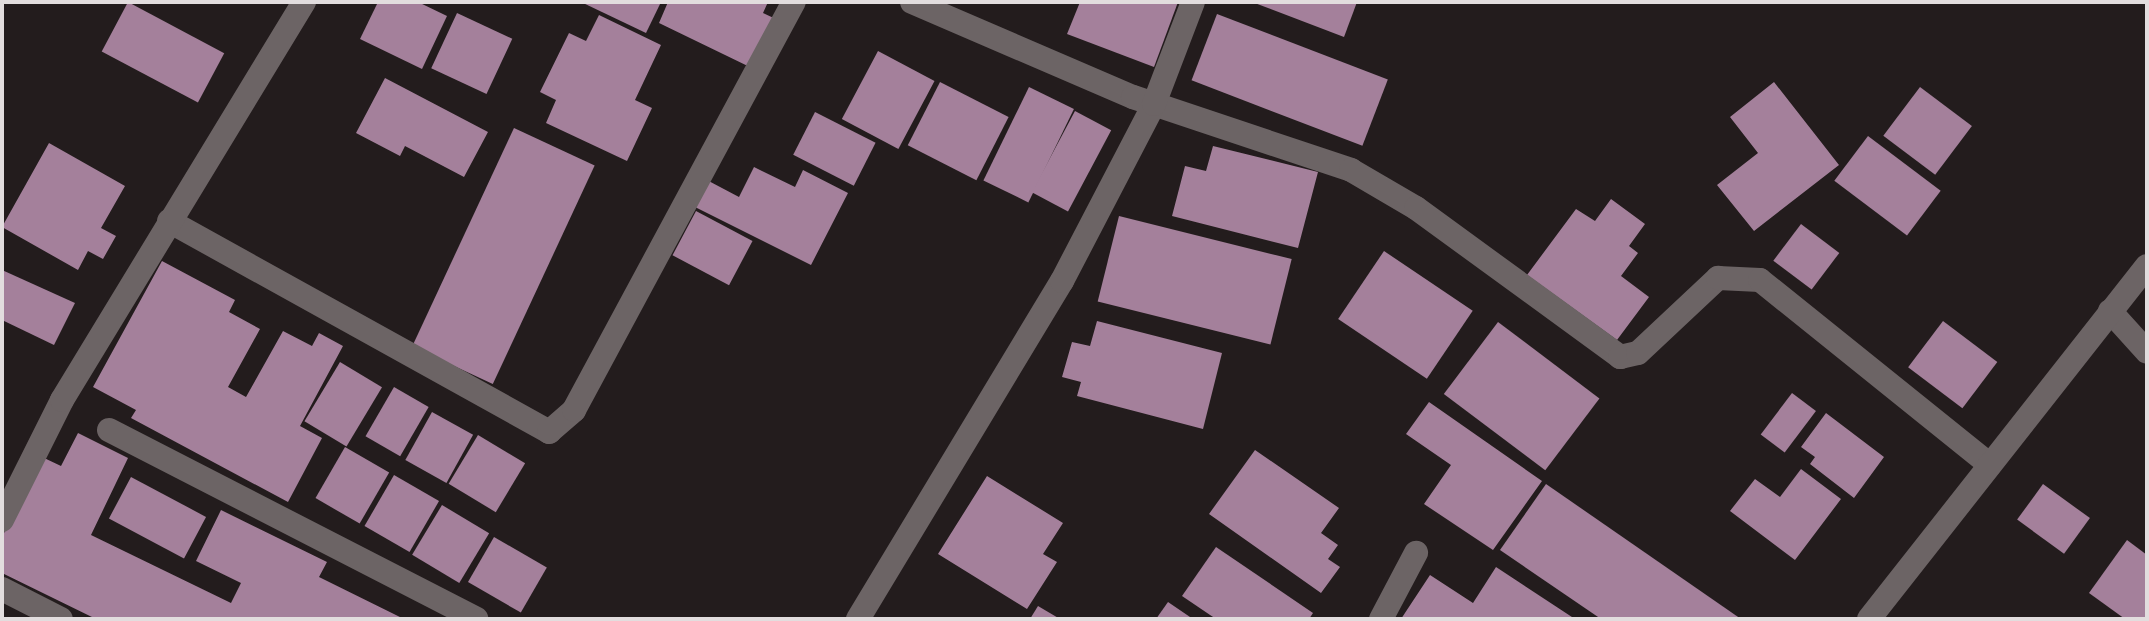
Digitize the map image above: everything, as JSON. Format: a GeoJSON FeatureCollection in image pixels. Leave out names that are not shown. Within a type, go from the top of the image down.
{"type":"FeatureCollection","features":[{"type":"Feature","properties":{"kind":"street"},"geometry":{"type":"LineString","coordinates":[[2,520],[62,400],[304,2]]}},
{"type":"Feature","properties":{"kind":"street"},"geometry":{"type":"LineString","coordinates":[[169,221],[549,432],[574,410],[794,2]]}},
{"type":"Feature","properties":{"kind":"street"},"geometry":{"type":"LineString","coordinates":[[912,2],[1154,104],[1351,170],[1416,208],[1620,357],[1638,353],[1718,278],[1760,280],[1990,465]]}},
{"type":"Feature","properties":{"kind":"street"},"geometry":{"type":"LineString","coordinates":[[858,619],[1033,333],[1154,104],[1193,2]]}},
{"type":"Feature","properties":{"kind":"street"},"geometry":{"type":"LineString","coordinates":[[1869,619],[2147,266]]}},
{"type":"Feature","properties":{"kind":"street"},"geometry":{"type":"LineString","coordinates":[[2110,311],[2147,352]]}},
{"type":"Feature","properties":{"kind":"street"},"geometry":{"type":"LineString","coordinates":[[109,430],[476,619]]}},
{"type":"Feature","properties":{"kind":"street"},"geometry":{"type":"LineString","coordinates":[[1381,619],[1416,553]]}},
{"type":"Feature","properties":{"kind":"street"},"geometry":{"type":"LineString","coordinates":[[2,589],[61,619]]}},
{"type":"Feature","properties":{"kind":"building"},"geometry":{"type":"Polygon","coordinates":[[[128,2],[224,53],[198,103],[102,51],[128,2]]]}},
{"type":"Feature","properties":{"kind":"building"},"geometry":{"type":"Polygon","coordinates":[[[378,2],[418,2],[447,16],[422,69],[360,39],[378,2]]]}},
{"type":"Feature","properties":{"kind":"building"},"geometry":{"type":"Polygon","coordinates":[[[581,2],[661,2],[646,33],[581,2]]]}},
{"type":"Feature","properties":{"kind":"building"},"geometry":{"type":"Polygon","coordinates":[[[668,2],[768,2],[763,13],[780,21],[756,70],[659,23],[668,2]]]}},
{"type":"Feature","properties":{"kind":"building"},"geometry":{"type":"Polygon","coordinates":[[[1080,2],[1178,2],[1154,67],[1067,34],[1080,2]]]}},
{"type":"Feature","properties":{"kind":"building"},"geometry":{"type":"Polygon","coordinates":[[[1252,2],[1357,2],[1344,37],[1252,2]]]}},
{"type":"Feature","properties":{"kind":"building"},"geometry":{"type":"Polygon","coordinates":[[[457,13],[512,39],[487,94],[431,68],[457,13]]]}},
{"type":"Feature","properties":{"kind":"building"},"geometry":{"type":"Polygon","coordinates":[[[1217,14],[1388,80],[1362,146],[1192,80],[1217,14]]]}},
{"type":"Feature","properties":{"kind":"building"},"geometry":{"type":"Polygon","coordinates":[[[599,15],[661,45],[635,100],[652,108],[627,161],[546,123],[556,100],[540,92],[569,33],[586,41],[599,15]]]}},
{"type":"Feature","properties":{"kind":"building"},"geometry":{"type":"Polygon","coordinates":[[[878,51],[935,81],[898,149],[842,119],[878,51]]]}},
{"type":"Feature","properties":{"kind":"building"},"geometry":{"type":"Polygon","coordinates":[[[385,78],[488,132],[464,177],[405,146],[400,156],[356,133],[385,78]]]}},
{"type":"Feature","properties":{"kind":"building"},"geometry":{"type":"Polygon","coordinates":[[[940,82],[1009,117],[976,180],[908,145],[940,82]]]}},
{"type":"Feature","properties":{"kind":"building"},"geometry":{"type":"Polygon","coordinates":[[[1774,82],[1839,165],[1754,231],[1717,185],[1758,153],[1730,117],[1774,82]]]}},
{"type":"Feature","properties":{"kind":"building"},"geometry":{"type":"Polygon","coordinates":[[[1029,87],[1074,109],[1028,202],[983,180],[1029,87]]]}},
{"type":"Feature","properties":{"kind":"building"},"geometry":{"type":"Polygon","coordinates":[[[1920,87],[1972,126],[1935,175],[1883,136],[1920,87]]]}},
{"type":"Feature","properties":{"kind":"building"},"geometry":{"type":"Polygon","coordinates":[[[1075,111],[1111,130],[1068,211],[1032,192],[1075,111]]]}},
{"type":"Feature","properties":{"kind":"building"},"geometry":{"type":"Polygon","coordinates":[[[815,112],[876,143],[854,186],[793,155],[815,112]]]}},
{"type":"Feature","properties":{"kind":"building"},"geometry":{"type":"Polygon","coordinates":[[[514,128],[595,166],[493,384],[412,346],[514,128]]]}},
{"type":"Feature","properties":{"kind":"building"},"geometry":{"type":"Polygon","coordinates":[[[1868,136],[1941,191],[1907,235],[1834,181],[1868,136]]]}},
{"type":"Feature","properties":{"kind":"building"},"geometry":{"type":"Polygon","coordinates":[[[49,143],[125,186],[101,228],[116,236],[103,259],[88,251],[78,270],[2,227],[49,143]]]}},
{"type":"Feature","properties":{"kind":"building"},"geometry":{"type":"Polygon","coordinates":[[[1213,146],[1318,172],[1298,248],[1172,216],[1185,166],[1206,171],[1213,146]]]}},
{"type":"Feature","properties":{"kind":"building"},"geometry":{"type":"Polygon","coordinates":[[[754,167],[795,187],[803,170],[848,193],[811,265],[689,204],[703,178],[739,197],[754,167]]]}},
{"type":"Feature","properties":{"kind":"building"},"geometry":{"type":"Polygon","coordinates":[[[1611,199],[1645,224],[1629,246],[1638,253],[1621,276],[1649,297],[1617,340],[1527,275],[1576,209],[1595,221],[1611,199]]]}},
{"type":"Feature","properties":{"kind":"building"},"geometry":{"type":"Polygon","coordinates":[[[696,211],[753,241],[729,285],[673,255],[696,211]]]}},
{"type":"Feature","properties":{"kind":"building"},"geometry":{"type":"Polygon","coordinates":[[[1119,216],[1292,259],[1270,344],[1098,301],[1119,216]]]}},
{"type":"Feature","properties":{"kind":"building"},"geometry":{"type":"Polygon","coordinates":[[[1801,224],[1839,253],[1812,290],[1773,261],[1801,224]]]}},
{"type":"Feature","properties":{"kind":"building"},"geometry":{"type":"Polygon","coordinates":[[[1384,251],[1473,311],[1427,379],[1338,319],[1384,251]]]}},
{"type":"Feature","properties":{"kind":"building"},"geometry":{"type":"Polygon","coordinates":[[[162,261],[235,300],[229,312],[260,329],[228,387],[246,397],[283,331],[312,346],[319,333],[343,346],[300,426],[322,438],[288,502],[131,418],[136,410],[93,387],[162,261]]]}},
{"type":"Feature","properties":{"kind":"building"},"geometry":{"type":"Polygon","coordinates":[[[2,270],[75,303],[54,345],[2,320],[2,270]]]}},
{"type":"Feature","properties":{"kind":"building"},"geometry":{"type":"Polygon","coordinates":[[[1097,321],[1222,353],[1203,429],[1077,396],[1081,382],[1062,377],[1072,342],[1090,346],[1097,321]]]}},
{"type":"Feature","properties":{"kind":"building"},"geometry":{"type":"Polygon","coordinates":[[[1943,321],[1997,362],[1962,408],[1908,367],[1943,321]]]}},
{"type":"Feature","properties":{"kind":"building"},"geometry":{"type":"Polygon","coordinates":[[[1498,322],[1599,398],[1545,470],[1444,394],[1498,322]]]}},
{"type":"Feature","properties":{"kind":"building"},"geometry":{"type":"Polygon","coordinates":[[[340,362],[382,387],[346,446],[304,421],[340,362]]]}},
{"type":"Feature","properties":{"kind":"building"},"geometry":{"type":"Polygon","coordinates":[[[394,387],[429,407],[400,456],[366,436],[394,387]]]}},
{"type":"Feature","properties":{"kind":"building"},"geometry":{"type":"Polygon","coordinates":[[[1792,393],[1816,411],[1785,453],[1761,435],[1792,393]]]}},
{"type":"Feature","properties":{"kind":"building"},"geometry":{"type":"Polygon","coordinates":[[[1429,402],[1542,481],[1493,550],[1424,504],[1451,465],[1406,434],[1429,402]]]}},
{"type":"Feature","properties":{"kind":"building"},"geometry":{"type":"Polygon","coordinates":[[[432,412],[473,435],[446,483],[405,460],[432,412]]]}},
{"type":"Feature","properties":{"kind":"building"},"geometry":{"type":"Polygon","coordinates":[[[1826,413],[1884,457],[1854,498],[1810,464],[1815,457],[1801,447],[1826,413]]]}},
{"type":"Feature","properties":{"kind":"building"},"geometry":{"type":"Polygon","coordinates":[[[78,433],[128,458],[91,535],[231,603],[241,583],[196,561],[221,510],[327,562],[319,577],[404,619],[96,619],[2,573],[2,537],[42,457],[61,466],[78,433]]]}},
{"type":"Feature","properties":{"kind":"building"},"geometry":{"type":"Polygon","coordinates":[[[478,435],[525,463],[496,512],[449,484],[478,435]]]}},
{"type":"Feature","properties":{"kind":"building"},"geometry":{"type":"Polygon","coordinates":[[[345,447],[389,472],[360,524],[316,498],[345,447]]]}},
{"type":"Feature","properties":{"kind":"building"},"geometry":{"type":"Polygon","coordinates":[[[1255,450],[1339,508],[1321,533],[1338,545],[1328,559],[1340,567],[1321,593],[1209,514],[1255,450]]]}},
{"type":"Feature","properties":{"kind":"building"},"geometry":{"type":"Polygon","coordinates":[[[1801,469],[1841,499],[1795,560],[1730,511],[1755,479],[1780,497],[1801,469]]]}},
{"type":"Feature","properties":{"kind":"building"},"geometry":{"type":"Polygon","coordinates":[[[394,475],[439,501],[410,552],[365,526],[394,475]]]}},
{"type":"Feature","properties":{"kind":"building"},"geometry":{"type":"Polygon","coordinates":[[[987,476],[1063,523],[1043,554],[1057,562],[1027,609],[938,554],[987,476]]]}},
{"type":"Feature","properties":{"kind":"building"},"geometry":{"type":"Polygon","coordinates":[[[131,477],[206,517],[184,558],[109,518],[131,477]]]}},
{"type":"Feature","properties":{"kind":"building"},"geometry":{"type":"Polygon","coordinates":[[[1546,484],[1741,619],[1601,619],[1500,550],[1546,484]]]}},
{"type":"Feature","properties":{"kind":"building"},"geometry":{"type":"Polygon","coordinates":[[[2043,484],[2090,518],[2064,554],[2017,520],[2043,484]]]}},
{"type":"Feature","properties":{"kind":"building"},"geometry":{"type":"Polygon","coordinates":[[[442,505],[489,533],[459,583],[412,555],[442,505]]]}},
{"type":"Feature","properties":{"kind":"building"},"geometry":{"type":"Polygon","coordinates":[[[494,537],[547,568],[521,613],[468,582],[494,537]]]}},
{"type":"Feature","properties":{"kind":"building"},"geometry":{"type":"Polygon","coordinates":[[[2127,540],[2147,555],[2147,619],[2125,619],[2089,593],[2127,540]]]}},
{"type":"Feature","properties":{"kind":"building"},"geometry":{"type":"Polygon","coordinates":[[[1216,547],[1313,613],[1309,619],[1216,619],[1182,596],[1216,547]]]}},
{"type":"Feature","properties":{"kind":"building"},"geometry":{"type":"Polygon","coordinates":[[[1496,567],[1575,619],[1401,619],[1430,575],[1473,603],[1496,567]]]}},
{"type":"Feature","properties":{"kind":"building"},"geometry":{"type":"Polygon","coordinates":[[[1168,602],[1193,619],[1156,619],[1168,602]]]}},
{"type":"Feature","properties":{"kind":"building"},"geometry":{"type":"Polygon","coordinates":[[[1038,606],[1060,619],[1030,619],[1038,606]]]}}]}
